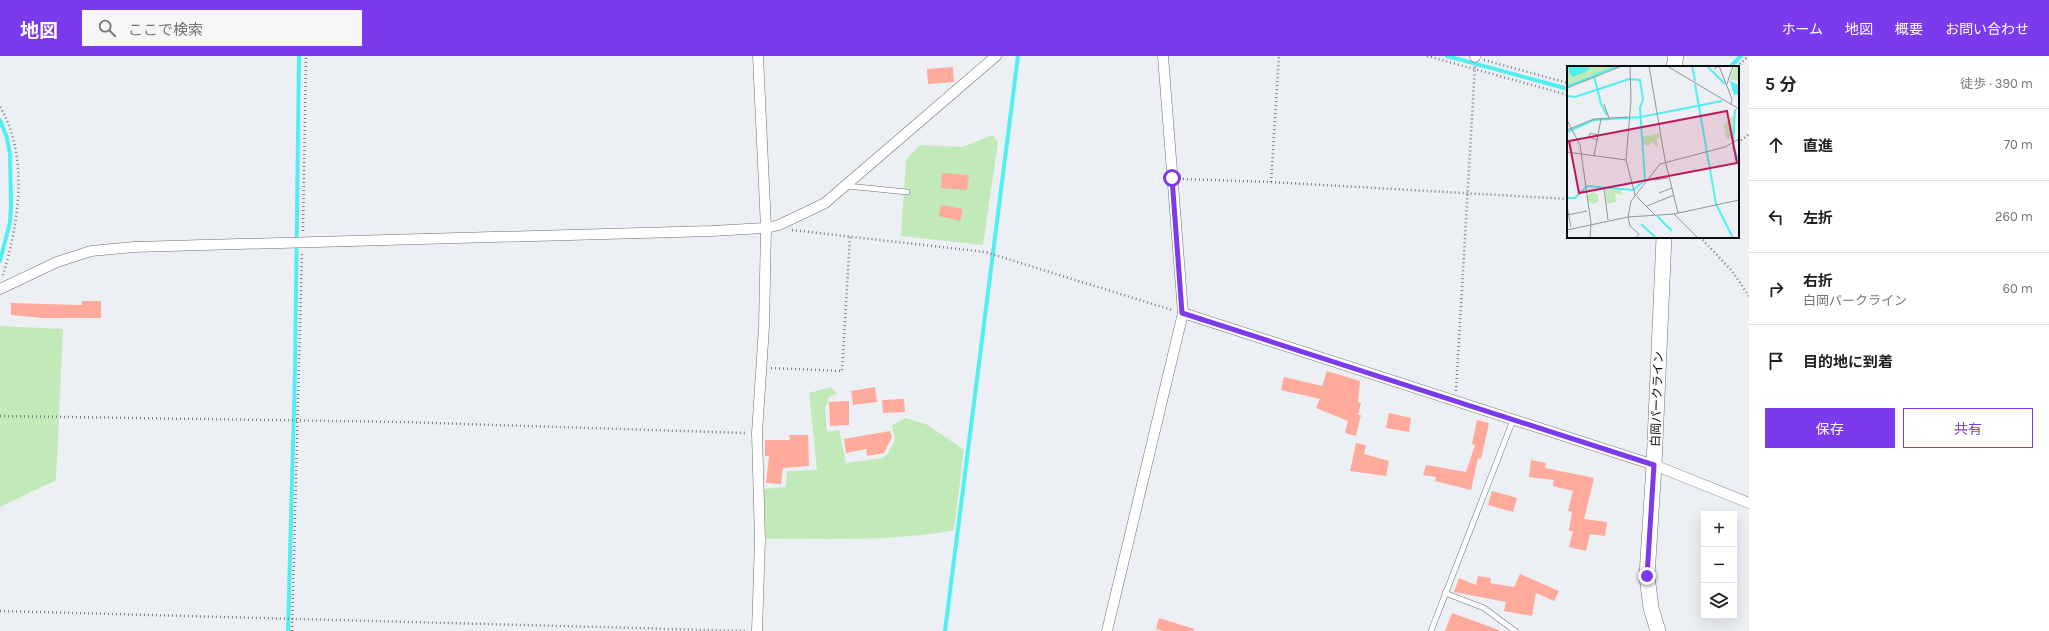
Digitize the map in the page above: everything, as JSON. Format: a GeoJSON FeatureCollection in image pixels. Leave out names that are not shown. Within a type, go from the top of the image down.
{"type":"FeatureCollection","features":[{"type":"Feature","properties":{"kind":"street"},"geometry":{"type":"LineString","coordinates":[[757,631],[760,540],[757,434],[764,327],[766,228],[758,56]]}},
{"type":"Feature","properties":{"kind":"street"},"geometry":{"type":"LineString","coordinates":[[1,285],[57,262],[91,251],[134,247],[712,231],[766,228],[779,225],[825,203],[996,56]]}},
{"type":"Feature","properties":{"kind":"street"},"geometry":{"type":"LineString","coordinates":[[1107,631],[1182,313],[1163,56]]}},
{"type":"Feature","properties":{"kind":"street"},"geometry":{"type":"LineString","coordinates":[[1674,66],[1676,56]]}},
{"type":"Feature","properties":{"kind":"street","name":"白岡パークライン"},"geometry":{"type":"LineString","coordinates":[[1658,631],[1651,608],[1647,576],[1654,465],[1664,238]]}},
{"type":"Feature","properties":{"kind":"street"},"geometry":{"type":"LineString","coordinates":[[1182,313],[1654,465],[1749,504]]}},
{"type":"Feature","properties":{"kind":"lane"},"geometry":{"type":"LineString","coordinates":[[845,186],[907,192]]}},
{"type":"Feature","properties":{"kind":"lane"},"geometry":{"type":"LineString","coordinates":[[1431,631],[1513,420]]}},
{"type":"Feature","properties":{"kind":"lane"},"geometry":{"type":"LineString","coordinates":[[1445,593],[1484,608],[1515,631]]}},
{"type":"Feature","properties":{"kind":"path"},"geometry":{"type":"LineString","coordinates":[[292,631],[306,56]]}},
{"type":"Feature","properties":{"kind":"path"},"geometry":{"type":"LineString","coordinates":[[1271,182],[1279,56]]}},
{"type":"Feature","properties":{"kind":"path"},"geometry":{"type":"LineString","coordinates":[[1426,56],[1567,95]]}},
{"type":"Feature","properties":{"kind":"path"},"geometry":{"type":"LineString","coordinates":[[1738,66],[1748,56]]}},
{"type":"Feature","properties":{"kind":"path"},"geometry":{"type":"LineString","coordinates":[[1456,401],[1475,57],[1567,83]]}},
{"type":"Feature","properties":{"kind":"path"},"geometry":{"type":"LineString","coordinates":[[0,107],[7,119],[14,138],[17,162],[18,203],[15,228],[1,285]]}},
{"type":"Feature","properties":{"kind":"path"},"geometry":{"type":"LineString","coordinates":[[1739,142],[1749,134]]}},
{"type":"Feature","properties":{"kind":"path"},"geometry":{"type":"LineString","coordinates":[[1172,178],[1271,182],[1567,199]]}},
{"type":"Feature","properties":{"kind":"path"},"geometry":{"type":"LineString","coordinates":[[779,225],[796,232],[903,241],[985,252],[1182,313]]}},
{"type":"Feature","properties":{"kind":"path"},"geometry":{"type":"LineString","coordinates":[[761,368],[842,372],[850,237]]}},
{"type":"Feature","properties":{"kind":"path"},"geometry":{"type":"LineString","coordinates":[[1701,238],[1732,270],[1749,296]]}},
{"type":"Feature","properties":{"kind":"path"},"geometry":{"type":"LineString","coordinates":[[0,416],[402,422],[757,434]]}},
{"type":"Feature","properties":{"kind":"path"},"geometry":{"type":"LineString","coordinates":[[0,611],[293,617],[748,631]]}},
{"type":"Feature","properties":{"kind":"green space"},"geometry":{"type":"Polygon","coordinates":[[[993,135],[998,142],[983,245],[901,236],[906,160],[920,145],[962,147],[993,135]]]}},
{"type":"Feature","properties":{"kind":"green space"},"geometry":{"type":"Polygon","coordinates":[[[0,326],[63,329],[56,480],[0,507],[0,326]]]}},
{"type":"Feature","properties":{"kind":"green space"},"geometry":{"type":"Polygon","coordinates":[[[831,387],[837,394],[829,397],[825,409],[827,432],[839,430],[846,463],[883,458],[888,453],[895,439],[892,425],[906,418],[928,425],[964,450],[954,530],[931,534],[884,538],[766,539],[764,489],[786,487],[787,471],[817,470],[809,393],[831,387]]]}},
{"type":"Feature","properties":{"kind":"building"},"geometry":{"type":"Polygon","coordinates":[[[953,67],[954,82],[928,84],[927,69],[953,67]]]}},
{"type":"Feature","properties":{"kind":"building"},"geometry":{"type":"Polygon","coordinates":[[[942,173],[969,175],[967,190],[941,188],[942,173]]]}},
{"type":"Feature","properties":{"kind":"building"},"geometry":{"type":"Polygon","coordinates":[[[941,205],[963,209],[960,221],[939,216],[941,205]]]}},
{"type":"Feature","properties":{"kind":"building"},"geometry":{"type":"Polygon","coordinates":[[[82,301],[101,301],[101,318],[44,318],[11,315],[11,303],[82,305],[82,301]]]}},
{"type":"Feature","properties":{"kind":"building"},"geometry":{"type":"Polygon","coordinates":[[[1327,371],[1360,381],[1358,402],[1361,403],[1358,415],[1361,415],[1356,436],[1345,433],[1348,421],[1316,408],[1320,399],[1281,390],[1284,377],[1322,386],[1327,371]]]}},
{"type":"Feature","properties":{"kind":"building"},"geometry":{"type":"Polygon","coordinates":[[[875,387],[877,402],[853,405],[851,391],[875,387]]]}},
{"type":"Feature","properties":{"kind":"building"},"geometry":{"type":"Polygon","coordinates":[[[904,399],[905,412],[883,413],[882,400],[904,399]]]}},
{"type":"Feature","properties":{"kind":"building"},"geometry":{"type":"Polygon","coordinates":[[[849,401],[849,425],[830,426],[829,402],[849,401]]]}},
{"type":"Feature","properties":{"kind":"building"},"geometry":{"type":"Polygon","coordinates":[[[1389,413],[1411,418],[1409,432],[1386,428],[1389,413]]]}},
{"type":"Feature","properties":{"kind":"building"},"geometry":{"type":"Polygon","coordinates":[[[1477,420],[1489,423],[1481,459],[1478,458],[1471,490],[1435,481],[1436,477],[1423,475],[1426,465],[1466,472],[1475,445],[1472,444],[1477,420]]]}},
{"type":"Feature","properties":{"kind":"building"},"geometry":{"type":"Polygon","coordinates":[[[890,431],[892,437],[884,453],[867,456],[866,449],[846,453],[844,439],[890,431]]]}},
{"type":"Feature","properties":{"kind":"building"},"geometry":{"type":"Polygon","coordinates":[[[789,435],[808,435],[809,466],[783,468],[781,484],[766,483],[769,456],[765,456],[765,440],[790,440],[789,435]]]}},
{"type":"Feature","properties":{"kind":"building"},"geometry":{"type":"Polygon","coordinates":[[[1356,443],[1366,445],[1364,454],[1389,461],[1386,476],[1350,471],[1356,443]]]}},
{"type":"Feature","properties":{"kind":"building"},"geometry":{"type":"Polygon","coordinates":[[[1531,460],[1546,463],[1545,468],[1594,478],[1584,519],[1607,522],[1605,536],[1590,534],[1586,551],[1569,547],[1573,531],[1569,531],[1572,512],[1568,511],[1573,491],[1553,486],[1554,480],[1529,477],[1531,460]]]}},
{"type":"Feature","properties":{"kind":"building"},"geometry":{"type":"Polygon","coordinates":[[[1492,491],[1517,498],[1513,512],[1488,505],[1492,491]]]}},
{"type":"Feature","properties":{"kind":"building"},"geometry":{"type":"Polygon","coordinates":[[[1520,574],[1559,591],[1554,601],[1536,593],[1532,616],[1504,611],[1506,602],[1454,592],[1459,578],[1476,585],[1478,576],[1491,578],[1490,583],[1514,587],[1520,574]]]}},
{"type":"Feature","properties":{"kind":"building"},"geometry":{"type":"Polygon","coordinates":[[[1452,613],[1499,630],[1499,631],[1445,631],[1452,613]]]}},
{"type":"Feature","properties":{"kind":"building"},"geometry":{"type":"Polygon","coordinates":[[[1159,618],[1194,629],[1193,631],[1164,631],[1156,629],[1159,618]]]}},
{"type":"Feature","properties":{"kind":"waterway"},"geometry":{"type":"LineString","coordinates":[[288,631],[295,372],[299,56]]}},
{"type":"Feature","properties":{"kind":"waterway"},"geometry":{"type":"LineString","coordinates":[[945,631],[1018,56]]}},
{"type":"Feature","properties":{"kind":"waterway"},"geometry":{"type":"LineString","coordinates":[[1447,56],[1567,89]]}},
{"type":"Feature","properties":{"kind":"waterway"},"geometry":{"type":"LineString","coordinates":[[1731,66],[1741,56]]}},
{"type":"Feature","properties":{"kind":"waterway"},"geometry":{"type":"LineString","coordinates":[[0,120],[7,138],[10,154],[11,206],[10,222],[0,261]]}},
{"type":"Feature","properties":{"kind":"route"},"geometry":{"type":"LineString","coordinates":[[1172,178],[1182,313],[1654,465],[1647,576]]}}]}
